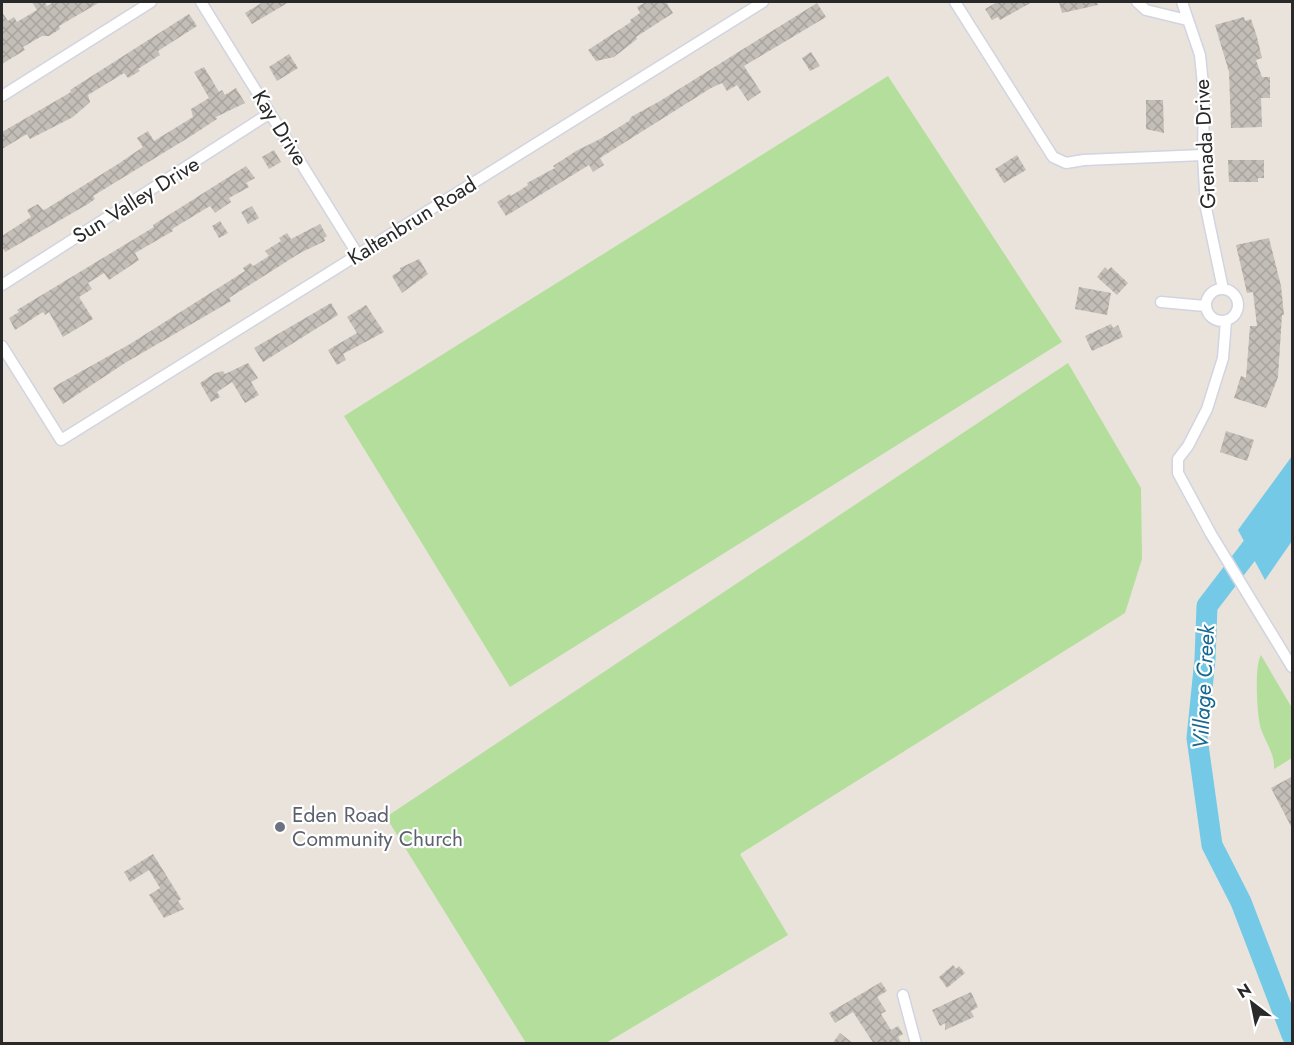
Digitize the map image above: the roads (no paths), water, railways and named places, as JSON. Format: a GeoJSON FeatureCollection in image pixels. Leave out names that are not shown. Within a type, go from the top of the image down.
{"type":"FeatureCollection","features":[{"type":"Feature","properties":{"kind":"street"},"geometry":{"type":"LineString","coordinates":[[2,96],[151,2]]}},
{"type":"Feature","properties":{"kind":"street","name":"Kay Drive"},"geometry":{"type":"LineString","coordinates":[[201,2],[358,255]]}},
{"type":"Feature","properties":{"kind":"street","name":"Kaltenbrun Road"},"geometry":{"type":"LineString","coordinates":[[2,346],[61,440],[763,2]]}},
{"type":"Feature","properties":{"kind":"street"},"geometry":{"type":"LineString","coordinates":[[955,2],[1053,157],[1066,163],[1084,160],[1203,155]]}},
{"type":"Feature","properties":{"kind":"street"},"geometry":{"type":"LineString","coordinates":[[1137,2],[1146,10],[1187,20]]}},
{"type":"Feature","properties":{"kind":"street","name":"Grenada Drive"},"geometry":{"type":"LineString","coordinates":[[1182,2],[1200,55],[1204,95],[1203,155],[1206,208],[1224,289],[1234,294],[1238,305],[1235,315],[1226,321],[1223,358],[1207,409],[1188,446],[1178,459],[1178,473],[1211,534],[1293,666]]}},
{"type":"Feature","properties":{"kind":"street","name":"Sun Valley Drive"},"geometry":{"type":"LineString","coordinates":[[2,285],[270,114]]}},
{"type":"Feature","properties":{"kind":"street"},"geometry":{"type":"LineString","coordinates":[[1224,289],[1210,293],[1205,306],[1212,319],[1226,321]]}},
{"type":"Feature","properties":{"kind":"street"},"geometry":{"type":"LineString","coordinates":[[1161,302],[1205,306]]}},
{"type":"Feature","properties":{"kind":"street"},"geometry":{"type":"LineString","coordinates":[[903,995],[915,1044]]}},
{"type":"Feature","properties":{"kind":"water"},"geometry":{"type":"Polygon","coordinates":[[[1292,456],[1292,541],[1265,580],[1238,530],[1292,456]]]}},
{"type":"Feature","properties":{"kind":"waterway","name":"Village Creek"},"geometry":{"type":"LineString","coordinates":[[1292,495],[1207,606],[1205,659],[1197,738],[1212,845],[1241,902],[1292,1035]]}},
{"type":"Feature","properties":{"kind":"place","name":"Eden Road Community Church"},"geometry":{"type":"Point","coordinates":[280,827]}}]}
